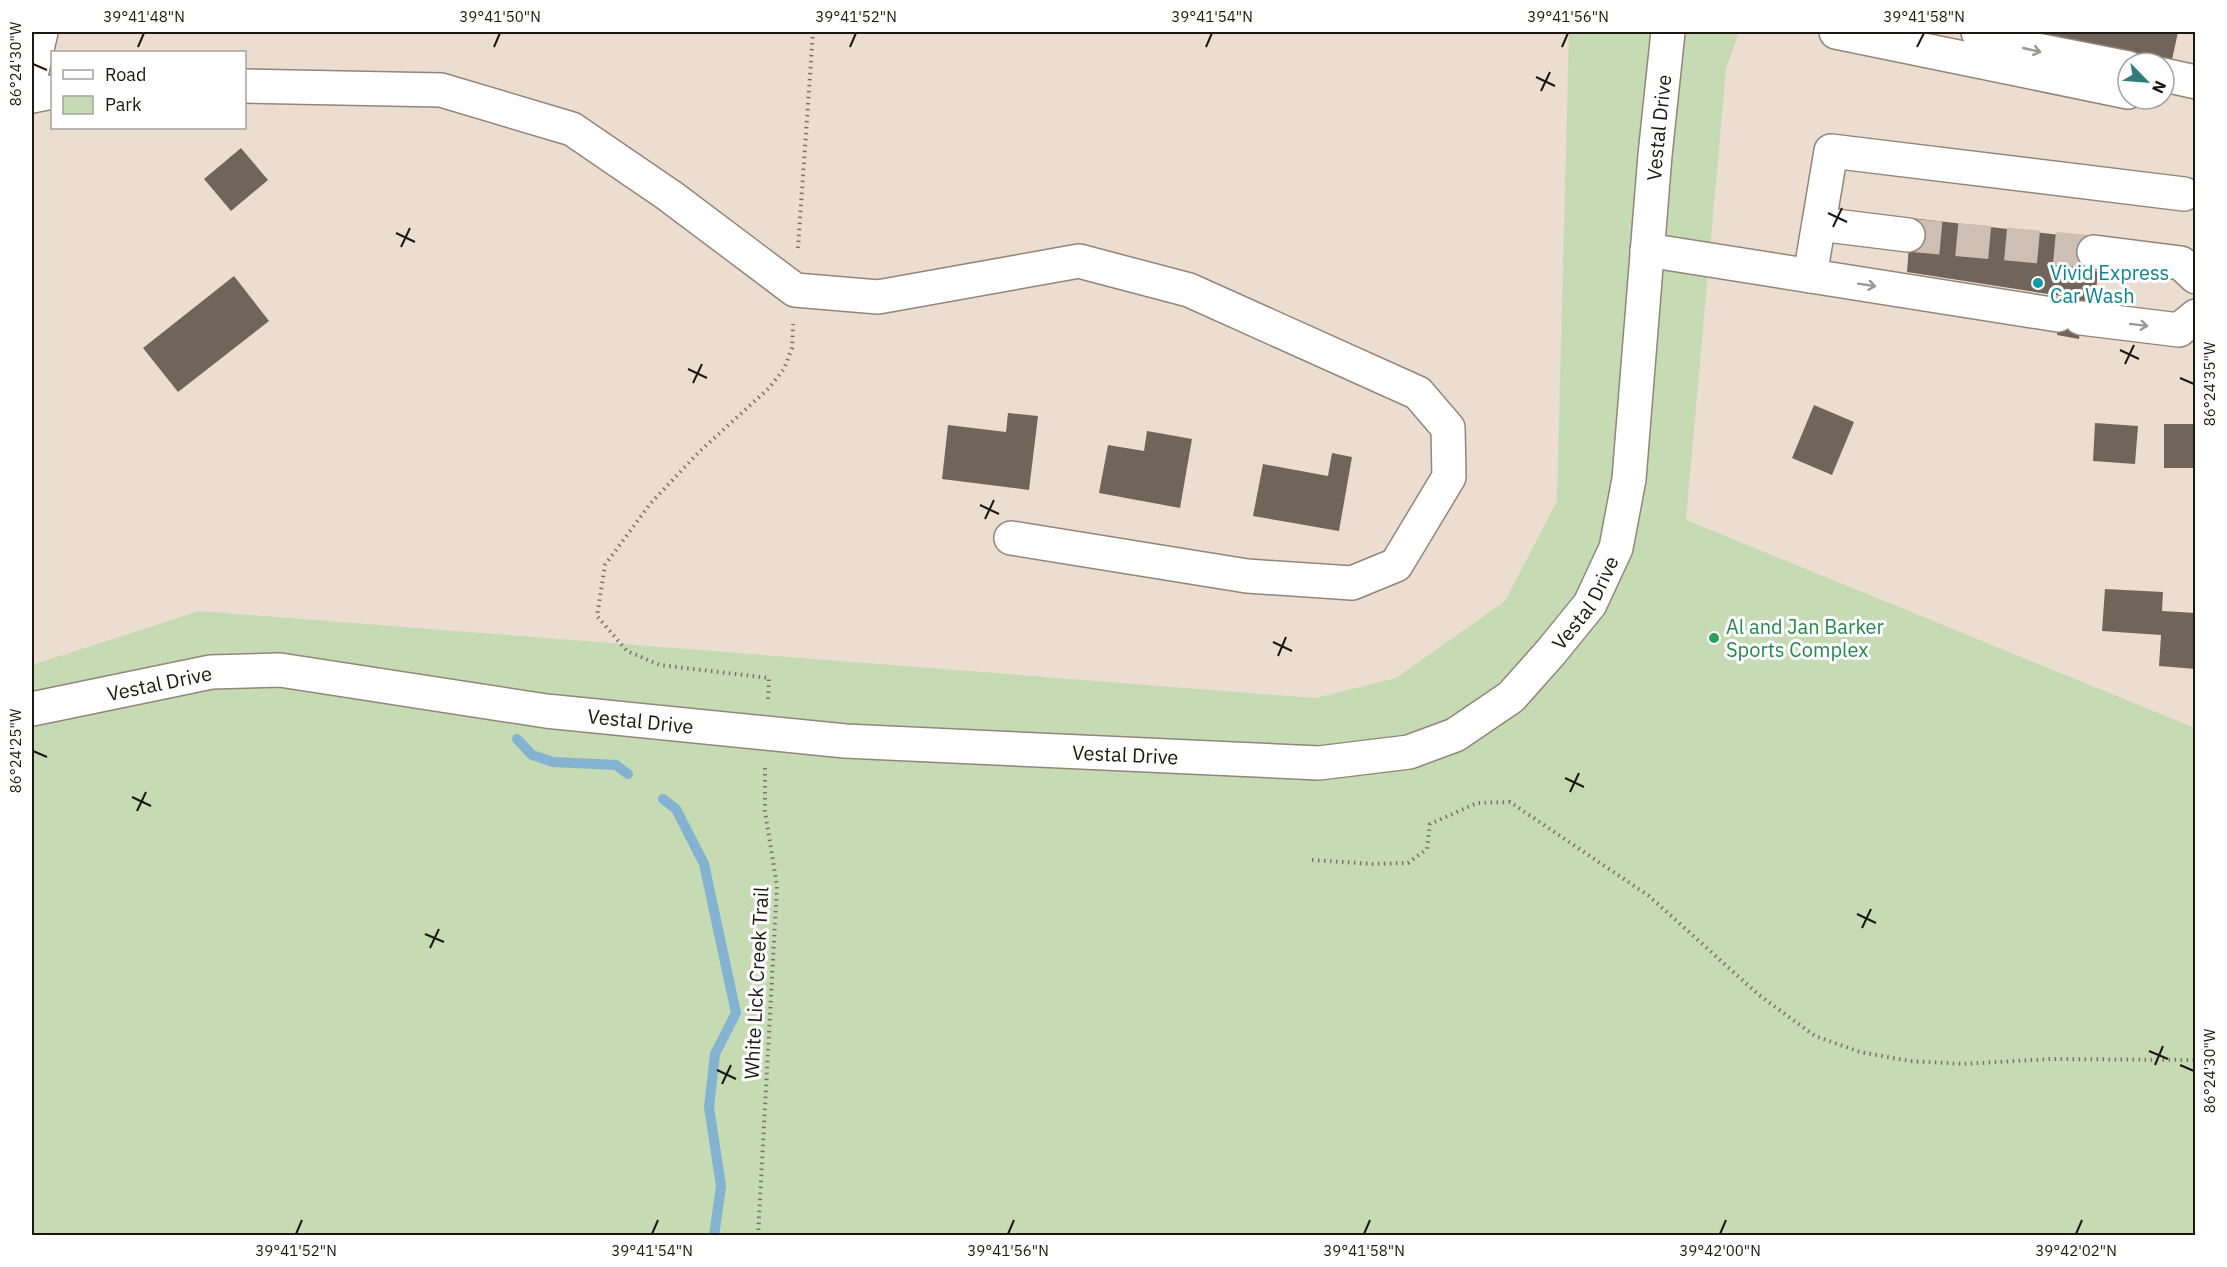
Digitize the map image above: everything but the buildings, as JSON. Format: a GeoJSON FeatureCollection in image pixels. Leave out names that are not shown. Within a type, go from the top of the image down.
{"type":"FeatureCollection","features":[{"type":"Feature","properties":{"kind":"street"},"geometry":{"type":"LineString","coordinates":[[32,71],[41,32]]}},
{"type":"Feature","properties":{"kind":"street","name":"Vestal Drive"},"geometry":{"type":"LineString","coordinates":[[34,704],[119,692],[211,672],[280,670],[546,711],[845,741],[1319,764],[1409,752],[1455,735],[1511,697],[1551,652],[1590,604],[1616,548],[1629,479],[1655,154],[1668,32]]}},
{"type":"Feature","properties":{"kind":"street"},"geometry":{"type":"LineString","coordinates":[[1836,32],[1904,37],[2116,89]]}},
{"type":"Feature","properties":{"kind":"street"},"geometry":{"type":"LineString","coordinates":[[1978,32],[1986,39],[1994,41],[2116,66]]}},
{"type":"Feature","properties":{"kind":"street"},"geometry":{"type":"LineString","coordinates":[[2176,78],[2196,82]]}},
{"type":"Feature","properties":{"kind":"street"},"geometry":{"type":"LineString","coordinates":[[246,86],[441,90],[572,129],[670,196],[795,290],[878,297],[1079,261],[1190,290],[1418,393],[1448,428],[1449,477],[1396,565],[1352,583],[1247,576],[1011,538]]}},
{"type":"Feature","properties":{"kind":"street"},"geometry":{"type":"LineString","coordinates":[[32,96],[51,92]]}},
{"type":"Feature","properties":{"kind":"street"},"geometry":{"type":"LineString","coordinates":[[2176,96],[2196,97]]}},
{"type":"Feature","properties":{"kind":"street"},"geometry":{"type":"LineString","coordinates":[[1810,276],[1831,151],[2184,194]]}},
{"type":"Feature","properties":{"kind":"street"},"geometry":{"type":"LineString","coordinates":[[1819,224],[1908,236]]}},
{"type":"Feature","properties":{"kind":"street"},"geometry":{"type":"LineString","coordinates":[[1647,250],[2069,316],[2179,330],[2196,316]]}},
{"type":"Feature","properties":{"kind":"street"},"geometry":{"type":"LineString","coordinates":[[2094,252],[2181,263],[2196,278]]}},
{"type":"Feature","properties":{"kind":"path"},"geometry":{"type":"LineString","coordinates":[[795,290],[813,32]]}},
{"type":"Feature","properties":{"kind":"path","name":"White Lick Creek Trail"},"geometry":{"type":"LineString","coordinates":[[758,1236],[777,886],[765,811],[769,678],[660,665],[627,651],[597,616],[605,565],[650,504],[699,452],[769,388],[784,369],[792,348],[795,290]]}},
{"type":"Feature","properties":{"kind":"path"},"geometry":{"type":"LineString","coordinates":[[1312,860],[1373,864],[1408,863],[1427,849],[1430,824],[1478,803],[1510,802],[1649,896],[1759,995],[1815,1036],[1860,1052],[1910,1061],[1964,1064],[2050,1059],[2196,1059]]}},
{"type":"Feature","properties":{"kind":"green space","name":"Al and Jan Barker Sports Complex"},"geometry":{"type":"Polygon","coordinates":[[[1569,32],[1739,32],[1726,69],[1686,520],[2195,728],[2195,1235],[32,1235],[32,665],[199,611],[1315,698],[1396,678],[1505,601],[1557,501],[1569,32]]]}},
{"type":"Feature","properties":{"kind":"waterway"},"geometry":{"type":"LineString","coordinates":[[517,739],[532,755],[553,762],[616,765],[628,774]]}},
{"type":"Feature","properties":{"kind":"waterway"},"geometry":{"type":"LineString","coordinates":[[663,799],[676,809],[704,864],[736,1013],[715,1054],[709,1107],[721,1186],[714,1236]]}},
{"type":"Feature","properties":{"kind":"tunnel"},"geometry":{"type":"LineString","coordinates":[[1908,235],[2094,252]]}},
{"type":"Feature","properties":{"kind":"place","name":"Vivid Express Car Wash"},"geometry":{"type":"Point","coordinates":[2038,283]}},
{"type":"Feature","properties":{"kind":"place","name":"Al and Jan Barker Sports Complex"},"geometry":{"type":"Point","coordinates":[1714,638]}}]}
